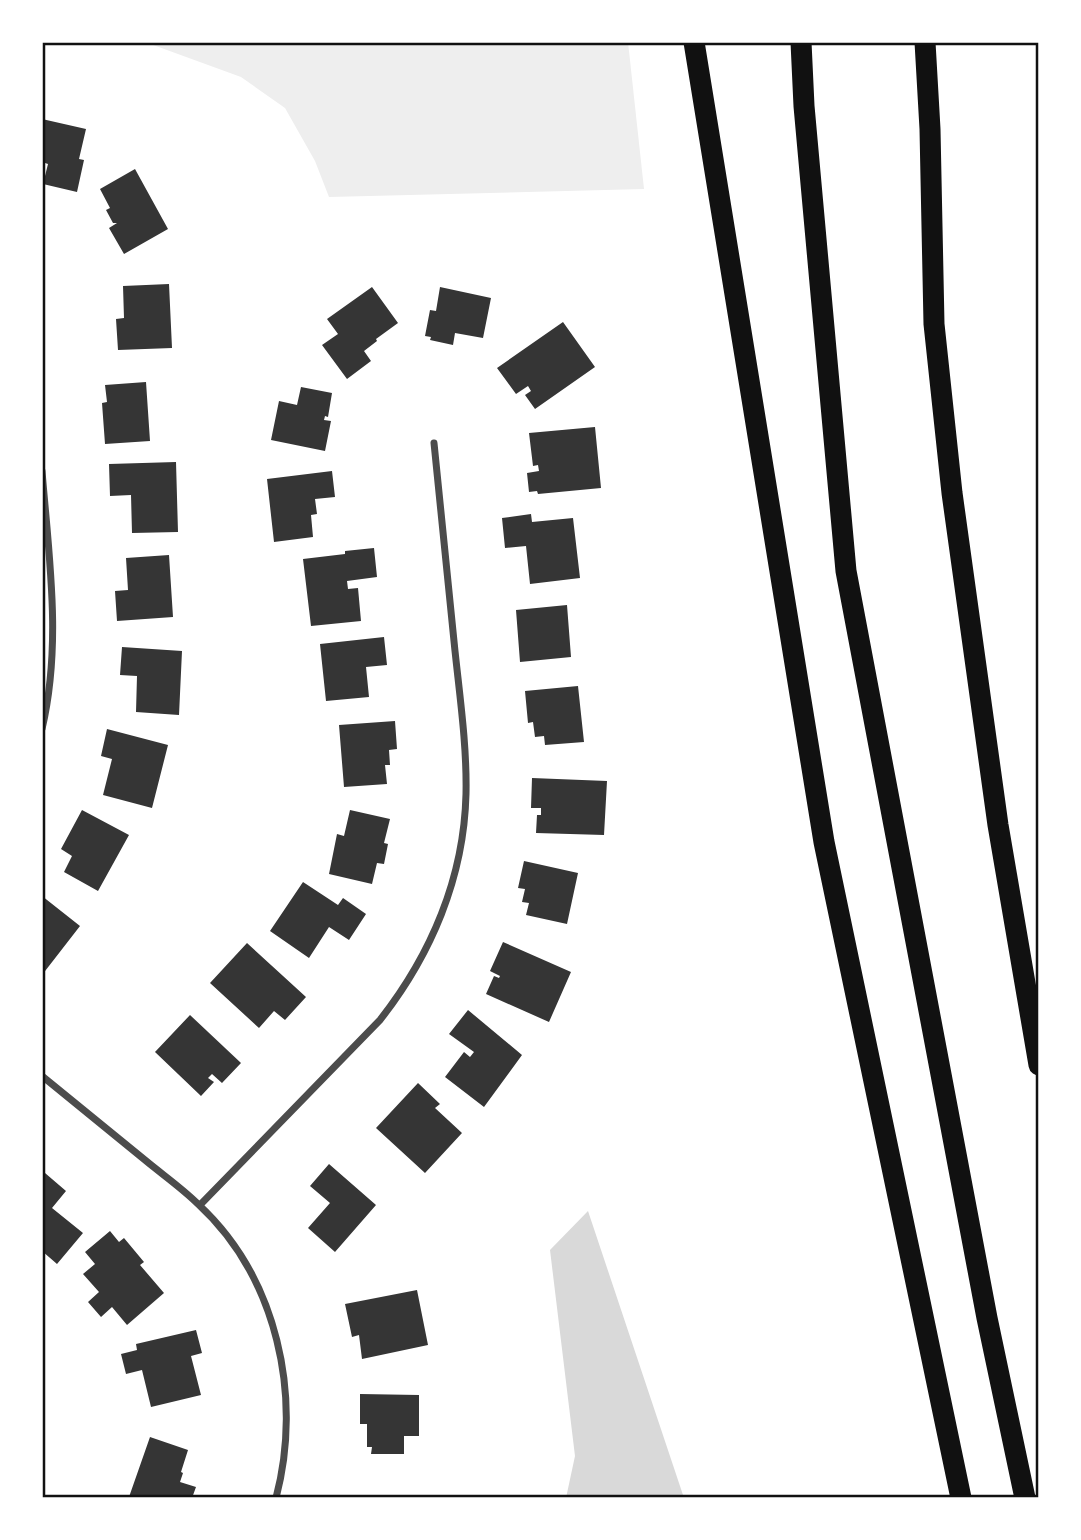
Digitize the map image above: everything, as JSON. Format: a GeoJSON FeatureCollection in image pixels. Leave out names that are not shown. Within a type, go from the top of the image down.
{"type":"FeatureCollection","features":[{"type":"Feature","properties":{"kind":"highway"},"geometry":{"type":"LineString","coordinates":[[694,42],[824,842],[961,1498]]}},
{"type":"Feature","properties":{"kind":"highway"},"geometry":{"type":"LineString","coordinates":[[801,42],[804,106],[846,570],[985,1304],[1025,1498]]}},
{"type":"Feature","properties":{"kind":"highway"},"geometry":{"type":"LineString","coordinates":[[925,42],[930,129],[933,324],[951,480],[996,812],[1039,1065]]}},
{"type":"Feature","properties":{"kind":"street"},"geometry":{"type":"LineString","coordinates":[[200,1205],[380,1020],[425,953],[450,890],[462,838],[466,758],[433,443]]}},
{"type":"Feature","properties":{"kind":"street"},"geometry":{"type":"LineString","coordinates":[[42,471],[54,640],[51,681],[42,729]]}},
{"type":"Feature","properties":{"kind":"street"},"geometry":{"type":"LineString","coordinates":[[42,1076],[200,1205],[248,1268],[274,1329],[281,1356],[287,1408],[286,1449],[276,1498]]}},
{"type":"Feature","properties":{"kind":"shaded area"},"geometry":{"type":"Polygon","coordinates":[[[145,42],[628,42],[644,189],[329,197],[315,161],[285,108],[241,77],[145,42]]]}},
{"type":"Feature","properties":{"kind":"shaded area"},"geometry":{"type":"Polygon","coordinates":[[[588,1211],[684,1498],[566,1498],[575,1456],[550,1250],[588,1211]]]}},
{"type":"Feature","properties":{"kind":"building"},"geometry":{"type":"Polygon","coordinates":[[[42,119],[86,129],[79,159],[84,160],[77,192],[43,184],[48,164],[42,162],[42,119]]]}},
{"type":"Feature","properties":{"kind":"building"},"geometry":{"type":"Polygon","coordinates":[[[135,169],[168,229],[124,254],[109,228],[117,223],[113,223],[106,210],[110,208],[100,189],[135,169]]]}},
{"type":"Feature","properties":{"kind":"building"},"geometry":{"type":"Polygon","coordinates":[[[169,284],[172,348],[118,350],[116,319],[124,318],[123,286],[169,284]]]}},
{"type":"Feature","properties":{"kind":"building"},"geometry":{"type":"Polygon","coordinates":[[[372,287],[398,323],[364,351],[371,361],[347,379],[322,345],[338,334],[327,319],[372,287]]]}},
{"type":"Feature","properties":{"kind":"building"},"geometry":{"type":"Polygon","coordinates":[[[440,287],[491,298],[483,338],[455,333],[453,345],[430,340],[431,337],[425,336],[430,310],[436,311],[440,287]]]}},
{"type":"Feature","properties":{"kind":"building"},"geometry":{"type":"Polygon","coordinates":[[[563,322],[595,367],[535,409],[525,395],[531,391],[528,386],[516,394],[497,368],[563,322]]]}},
{"type":"Feature","properties":{"kind":"building"},"geometry":{"type":"Polygon","coordinates":[[[146,382],[150,441],[105,444],[102,403],[107,402],[105,385],[146,382]]]}},
{"type":"Feature","properties":{"kind":"building"},"geometry":{"type":"Polygon","coordinates":[[[301,387],[332,393],[328,417],[325,416],[324,420],[331,421],[325,451],[271,440],[279,401],[297,405],[301,387]]]}},
{"type":"Feature","properties":{"kind":"building"},"geometry":{"type":"Polygon","coordinates":[[[595,427],[601,488],[538,494],[537,491],[529,492],[527,473],[539,471],[538,465],[533,466],[529,433],[595,427]]]}},
{"type":"Feature","properties":{"kind":"building"},"geometry":{"type":"Polygon","coordinates":[[[176,462],[178,532],[132,533],[131,495],[110,496],[109,464],[176,462]]]}},
{"type":"Feature","properties":{"kind":"building"},"geometry":{"type":"Polygon","coordinates":[[[332,471],[335,497],[315,499],[317,514],[311,515],[313,537],[274,542],[267,479],[332,471]]]}},
{"type":"Feature","properties":{"kind":"building"},"geometry":{"type":"Polygon","coordinates":[[[531,514],[532,522],[573,518],[580,578],[530,584],[526,546],[505,548],[502,518],[531,514]]]}},
{"type":"Feature","properties":{"kind":"building"},"geometry":{"type":"Polygon","coordinates":[[[374,548],[377,577],[347,581],[348,589],[358,588],[361,621],[311,626],[303,559],[374,548]]]}},
{"type":"Feature","properties":{"kind":"building"},"geometry":{"type":"Polygon","coordinates":[[[169,555],[173,617],[117,621],[115,591],[128,590],[126,558],[169,555]]]}},
{"type":"Feature","properties":{"kind":"building"},"geometry":{"type":"Polygon","coordinates":[[[567,605],[571,657],[520,662],[516,610],[567,605]]]}},
{"type":"Feature","properties":{"kind":"building"},"geometry":{"type":"Polygon","coordinates":[[[384,637],[387,665],[366,667],[369,697],[326,701],[320,644],[384,637]]]}},
{"type":"Feature","properties":{"kind":"building"},"geometry":{"type":"Polygon","coordinates":[[[122,647],[182,651],[179,715],[136,712],[137,676],[120,675],[122,647]]]}},
{"type":"Feature","properties":{"kind":"building"},"geometry":{"type":"Polygon","coordinates":[[[578,686],[584,742],[545,745],[544,736],[535,737],[533,722],[528,723],[525,691],[578,686]]]}},
{"type":"Feature","properties":{"kind":"building"},"geometry":{"type":"Polygon","coordinates":[[[395,721],[397,749],[389,750],[390,765],[385,765],[387,784],[344,787],[339,725],[395,721]]]}},
{"type":"Feature","properties":{"kind":"building"},"geometry":{"type":"Polygon","coordinates":[[[107,729],[168,745],[152,808],[103,795],[112,759],[101,756],[107,729]]]}},
{"type":"Feature","properties":{"kind":"building"},"geometry":{"type":"Polygon","coordinates":[[[532,778],[607,781],[604,835],[536,833],[537,815],[541,815],[541,808],[531,808],[532,778]]]}},
{"type":"Feature","properties":{"kind":"building"},"geometry":{"type":"Polygon","coordinates":[[[82,810],[129,835],[98,891],[64,872],[72,856],[61,849],[82,810]]]}},
{"type":"Feature","properties":{"kind":"building"},"geometry":{"type":"Polygon","coordinates":[[[350,810],[390,819],[384,843],[388,844],[384,864],[377,863],[372,884],[329,874],[337,834],[344,836],[350,810]]]}},
{"type":"Feature","properties":{"kind":"building"},"geometry":{"type":"Polygon","coordinates":[[[524,861],[578,873],[567,924],[526,915],[529,903],[522,902],[525,889],[518,888],[524,861]]]}},
{"type":"Feature","properties":{"kind":"building"},"geometry":{"type":"Polygon","coordinates":[[[303,882],[338,905],[343,898],[366,914],[349,940],[329,927],[309,958],[270,931],[303,882]]]}},
{"type":"Feature","properties":{"kind":"building"},"geometry":{"type":"Polygon","coordinates":[[[42,896],[80,926],[42,975],[42,896]]]}},
{"type":"Feature","properties":{"kind":"building"},"geometry":{"type":"Polygon","coordinates":[[[503,942],[571,972],[549,1022],[486,994],[494,976],[500,976],[490,971],[503,942]]]}},
{"type":"Feature","properties":{"kind":"building"},"geometry":{"type":"Polygon","coordinates":[[[247,943],[306,997],[285,1020],[274,1011],[259,1028],[210,983],[247,943]]]}},
{"type":"Feature","properties":{"kind":"building"},"geometry":{"type":"Polygon","coordinates":[[[468,1010],[522,1055],[484,1107],[445,1077],[464,1052],[470,1057],[474,1052],[449,1034],[468,1010]]]}},
{"type":"Feature","properties":{"kind":"building"},"geometry":{"type":"Polygon","coordinates":[[[190,1015],[241,1063],[222,1083],[212,1074],[208,1078],[214,1082],[201,1096],[155,1052],[190,1015]]]}},
{"type":"Feature","properties":{"kind":"building"},"geometry":{"type":"Polygon","coordinates":[[[418,1083],[440,1104],[435,1108],[462,1133],[425,1173],[376,1128],[418,1083]]]}},
{"type":"Feature","properties":{"kind":"building"},"geometry":{"type":"Polygon","coordinates":[[[329,1164],[376,1205],[335,1252],[308,1228],[330,1203],[310,1186],[329,1164]]]}},
{"type":"Feature","properties":{"kind":"building"},"geometry":{"type":"Polygon","coordinates":[[[45,1173],[66,1191],[52,1208],[83,1233],[57,1264],[42,1251],[42,1176],[45,1173]]]}},
{"type":"Feature","properties":{"kind":"building"},"geometry":{"type":"Polygon","coordinates":[[[110,1231],[119,1242],[124,1238],[144,1262],[140,1265],[164,1293],[127,1325],[112,1307],[101,1317],[88,1302],[99,1292],[83,1274],[95,1264],[85,1252],[110,1231]]]}},
{"type":"Feature","properties":{"kind":"building"},"geometry":{"type":"Polygon","coordinates":[[[417,1290],[428,1345],[362,1359],[359,1335],[352,1337],[345,1304],[417,1290]]]}},
{"type":"Feature","properties":{"kind":"building"},"geometry":{"type":"Polygon","coordinates":[[[196,1330],[202,1353],[191,1356],[201,1395],[151,1407],[142,1370],[126,1374],[121,1354],[137,1350],[136,1344],[196,1330]]]}},
{"type":"Feature","properties":{"kind":"building"},"geometry":{"type":"Polygon","coordinates":[[[360,1394],[419,1395],[419,1436],[404,1436],[404,1454],[371,1454],[372,1447],[367,1447],[367,1424],[360,1424],[360,1394]]]}},
{"type":"Feature","properties":{"kind":"building"},"geometry":{"type":"Polygon","coordinates":[[[150,1437],[188,1450],[180,1482],[196,1487],[192,1498],[129,1497],[150,1437]]]}}]}
